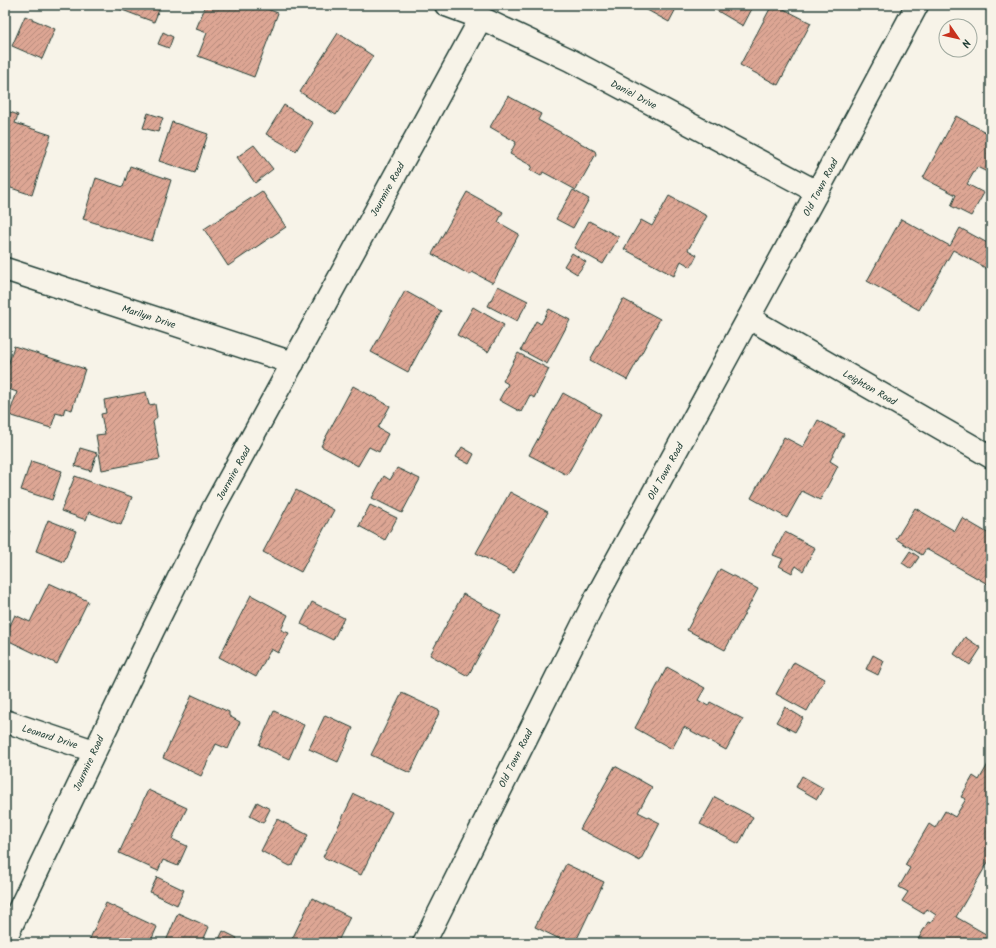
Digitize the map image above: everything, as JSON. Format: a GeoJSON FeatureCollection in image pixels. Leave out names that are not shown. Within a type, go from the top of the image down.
{"type":"FeatureCollection","features":[{"type":"Feature","properties":{"kind":"street","name":"Daniel Drive"},"geometry":{"type":"LineString","coordinates":[[446,5],[481,18],[570,60],[817,192]]}},
{"type":"Feature","properties":{"kind":"street","name":"Old Town Road"},"geometry":{"type":"LineString","coordinates":[[424,943],[596,598],[749,318],[917,5]]}},
{"type":"Feature","properties":{"kind":"street","name":"Jourmire Road"},"geometry":{"type":"LineString","coordinates":[[5,939],[94,751],[211,514],[481,18]]}},
{"type":"Feature","properties":{"kind":"street","name":"Marilyn Drive"},"geometry":{"type":"LineString","coordinates":[[5,269],[293,363]]}},
{"type":"Feature","properties":{"kind":"street","name":"Leighton Road"},"geometry":{"type":"LineString","coordinates":[[749,318],[991,457]]}},
{"type":"Feature","properties":{"kind":"street","name":"Leonard Drive"},"geometry":{"type":"LineString","coordinates":[[5,721],[94,751]]}},
{"type":"Feature","properties":{"kind":"building"},"geometry":{"type":"Polygon","coordinates":[[[109,5],[161,5],[154,22],[109,5]]]}},
{"type":"Feature","properties":{"kind":"building"},"geometry":{"type":"Polygon","coordinates":[[[206,5],[256,5],[278,13],[254,77],[198,56],[207,33],[196,29],[206,5]]]}},
{"type":"Feature","properties":{"kind":"building"},"geometry":{"type":"Polygon","coordinates":[[[622,5],[633,5],[631,10],[622,5]]]}},
{"type":"Feature","properties":{"kind":"building"},"geometry":{"type":"Polygon","coordinates":[[[638,5],[678,5],[669,22],[638,5]]]}},
{"type":"Feature","properties":{"kind":"building"},"geometry":{"type":"Polygon","coordinates":[[[718,5],[754,5],[743,26],[716,10],[718,5]]]}},
{"type":"Feature","properties":{"kind":"building"},"geometry":{"type":"Polygon","coordinates":[[[772,5],[776,5],[811,23],[778,85],[740,65],[772,5]]]}},
{"type":"Feature","properties":{"kind":"building"},"geometry":{"type":"Polygon","coordinates":[[[25,16],[55,29],[42,59],[12,46],[25,16]]]}},
{"type":"Feature","properties":{"kind":"building"},"geometry":{"type":"Polygon","coordinates":[[[163,32],[173,37],[169,48],[158,44],[163,32]]]}},
{"type":"Feature","properties":{"kind":"building"},"geometry":{"type":"Polygon","coordinates":[[[338,33],[373,56],[336,115],[300,92],[338,33]]]}},
{"type":"Feature","properties":{"kind":"building"},"geometry":{"type":"Polygon","coordinates":[[[508,96],[541,114],[538,120],[595,151],[596,154],[576,190],[543,172],[541,176],[530,170],[532,166],[510,154],[516,142],[490,127],[508,96]]]}},
{"type":"Feature","properties":{"kind":"building"},"geometry":{"type":"Polygon","coordinates":[[[284,105],[313,123],[296,151],[266,134],[284,105]]]}},
{"type":"Feature","properties":{"kind":"building"},"geometry":{"type":"Polygon","coordinates":[[[10,112],[18,115],[15,123],[51,135],[32,195],[5,186],[5,120],[7,121],[10,112]]]}},
{"type":"Feature","properties":{"kind":"building"},"geometry":{"type":"Polygon","coordinates":[[[148,113],[163,118],[158,132],[143,128],[148,113]]]}},
{"type":"Feature","properties":{"kind":"building"},"geometry":{"type":"Polygon","coordinates":[[[956,116],[991,135],[991,174],[977,167],[967,184],[984,193],[971,216],[951,206],[956,195],[923,178],[956,116]]]}},
{"type":"Feature","properties":{"kind":"building"},"geometry":{"type":"Polygon","coordinates":[[[172,122],[208,134],[195,173],[159,161],[172,122]]]}},
{"type":"Feature","properties":{"kind":"building"},"geometry":{"type":"Polygon","coordinates":[[[254,145],[273,169],[255,183],[237,157],[254,145]]]}},
{"type":"Feature","properties":{"kind":"building"},"geometry":{"type":"Polygon","coordinates":[[[130,166],[171,180],[152,241],[83,219],[96,178],[123,187],[130,166]]]}},
{"type":"Feature","properties":{"kind":"building"},"geometry":{"type":"Polygon","coordinates":[[[573,190],[589,199],[573,228],[556,219],[573,190]]]}},
{"type":"Feature","properties":{"kind":"building"},"geometry":{"type":"Polygon","coordinates":[[[262,191],[286,227],[228,266],[204,229],[262,191]]]}},
{"type":"Feature","properties":{"kind":"building"},"geometry":{"type":"Polygon","coordinates":[[[467,192],[503,212],[498,222],[519,234],[493,283],[472,272],[470,275],[432,254],[467,192]]]}},
{"type":"Feature","properties":{"kind":"building"},"geometry":{"type":"Polygon","coordinates":[[[669,196],[707,216],[688,250],[697,255],[691,267],[681,261],[674,276],[624,249],[641,220],[652,226],[669,196]]]}},
{"type":"Feature","properties":{"kind":"building"},"geometry":{"type":"Polygon","coordinates":[[[901,219],[950,246],[960,228],[991,245],[991,271],[953,250],[919,310],[867,281],[901,219]]]}},
{"type":"Feature","properties":{"kind":"building"},"geometry":{"type":"Polygon","coordinates":[[[589,221],[619,237],[603,264],[574,248],[589,221]]]}},
{"type":"Feature","properties":{"kind":"building"},"geometry":{"type":"Polygon","coordinates":[[[572,253],[586,262],[577,274],[564,266],[572,253]]]}},
{"type":"Feature","properties":{"kind":"building"},"geometry":{"type":"Polygon","coordinates":[[[498,286],[528,301],[517,321],[488,306],[498,286]]]}},
{"type":"Feature","properties":{"kind":"building"},"geometry":{"type":"Polygon","coordinates":[[[405,291],[441,311],[408,372],[371,352],[405,291]]]}},
{"type":"Feature","properties":{"kind":"building"},"geometry":{"type":"Polygon","coordinates":[[[623,299],[660,319],[627,380],[590,360],[623,299]]]}},
{"type":"Feature","properties":{"kind":"building"},"geometry":{"type":"Polygon","coordinates":[[[473,307],[504,325],[488,352],[457,335],[473,307]]]}},
{"type":"Feature","properties":{"kind":"building"},"geometry":{"type":"Polygon","coordinates":[[[549,309],[570,320],[547,364],[521,350],[536,321],[541,324],[549,309]]]}},
{"type":"Feature","properties":{"kind":"building"},"geometry":{"type":"Polygon","coordinates":[[[14,346],[85,369],[72,410],[65,408],[63,415],[56,413],[51,428],[9,415],[17,392],[5,388],[5,375],[14,346]]]}},
{"type":"Feature","properties":{"kind":"building"},"geometry":{"type":"Polygon","coordinates":[[[518,353],[549,369],[534,398],[530,395],[521,412],[499,400],[508,384],[503,381],[518,353]]]}},
{"type":"Feature","properties":{"kind":"building"},"geometry":{"type":"Polygon","coordinates":[[[353,386],[390,406],[378,428],[388,434],[379,452],[369,447],[358,466],[321,446],[353,386]]]}},
{"type":"Feature","properties":{"kind":"building"},"geometry":{"type":"Polygon","coordinates":[[[146,392],[149,405],[155,404],[157,417],[153,422],[160,459],[102,470],[96,435],[105,434],[101,414],[106,413],[104,400],[146,392]]]}},
{"type":"Feature","properties":{"kind":"building"},"geometry":{"type":"Polygon","coordinates":[[[563,393],[601,414],[567,475],[529,455],[563,393]]]}},
{"type":"Feature","properties":{"kind":"building"},"geometry":{"type":"Polygon","coordinates":[[[818,420],[844,434],[830,461],[838,466],[820,500],[802,491],[787,518],[751,498],[784,437],[803,447],[818,420]]]}},
{"type":"Feature","properties":{"kind":"building"},"geometry":{"type":"Polygon","coordinates":[[[462,447],[474,454],[469,464],[456,457],[462,447]]]}},
{"type":"Feature","properties":{"kind":"building"},"geometry":{"type":"Polygon","coordinates":[[[80,448],[97,453],[91,471],[75,466],[80,448]]]}},
{"type":"Feature","properties":{"kind":"building"},"geometry":{"type":"Polygon","coordinates":[[[31,461],[62,471],[52,500],[21,490],[31,461]]]}},
{"type":"Feature","properties":{"kind":"building"},"geometry":{"type":"Polygon","coordinates":[[[397,468],[420,479],[402,513],[372,498],[384,476],[390,480],[397,468]]]}},
{"type":"Feature","properties":{"kind":"building"},"geometry":{"type":"Polygon","coordinates":[[[75,476],[132,497],[121,525],[89,512],[86,520],[61,511],[75,476]]]}},
{"type":"Feature","properties":{"kind":"building"},"geometry":{"type":"Polygon","coordinates":[[[296,490],[334,510],[301,572],[263,552],[296,490]]]}},
{"type":"Feature","properties":{"kind":"building"},"geometry":{"type":"Polygon","coordinates":[[[510,492],[548,512],[514,573],[476,553],[510,492]]]}},
{"type":"Feature","properties":{"kind":"building"},"geometry":{"type":"Polygon","coordinates":[[[370,505],[397,518],[385,540],[359,526],[370,505]]]}},
{"type":"Feature","properties":{"kind":"building"},"geometry":{"type":"Polygon","coordinates":[[[915,508],[955,531],[962,518],[986,532],[991,537],[991,586],[926,549],[922,555],[896,539],[915,508]]]}},
{"type":"Feature","properties":{"kind":"building"},"geometry":{"type":"Polygon","coordinates":[[[48,520],[76,531],[64,562],[36,551],[48,520]]]}},
{"type":"Feature","properties":{"kind":"building"},"geometry":{"type":"Polygon","coordinates":[[[5,530],[11,532],[5,550],[5,530]]]}},
{"type":"Feature","properties":{"kind":"building"},"geometry":{"type":"Polygon","coordinates":[[[785,532],[815,548],[803,571],[796,566],[792,573],[779,566],[783,559],[773,555],[785,532]]]}},
{"type":"Feature","properties":{"kind":"building"},"geometry":{"type":"Polygon","coordinates":[[[910,551],[919,557],[911,569],[902,563],[910,551]]]}},
{"type":"Feature","properties":{"kind":"building"},"geometry":{"type":"Polygon","coordinates":[[[720,569],[758,589],[725,650],[687,630],[720,569]]]}},
{"type":"Feature","properties":{"kind":"building"},"geometry":{"type":"Polygon","coordinates":[[[49,583],[88,601],[57,664],[5,639],[15,615],[30,622],[49,583]]]}},
{"type":"Feature","properties":{"kind":"building"},"geometry":{"type":"Polygon","coordinates":[[[463,594],[501,615],[468,676],[430,655],[463,594]]]}},
{"type":"Feature","properties":{"kind":"building"},"geometry":{"type":"Polygon","coordinates":[[[251,595],[288,615],[281,630],[289,633],[278,653],[271,649],[256,677],[219,657],[251,595]]]}},
{"type":"Feature","properties":{"kind":"building"},"geometry":{"type":"Polygon","coordinates":[[[312,602],[344,618],[333,640],[301,624],[312,602]]]}},
{"type":"Feature","properties":{"kind":"building"},"geometry":{"type":"Polygon","coordinates":[[[965,637],[981,648],[970,665],[954,654],[965,637]]]}},
{"type":"Feature","properties":{"kind":"building"},"geometry":{"type":"Polygon","coordinates":[[[873,655],[884,661],[878,675],[866,669],[873,655]]]}},
{"type":"Feature","properties":{"kind":"building"},"geometry":{"type":"Polygon","coordinates":[[[794,662],[825,679],[807,711],[776,694],[794,662]]]}},
{"type":"Feature","properties":{"kind":"building"},"geometry":{"type":"Polygon","coordinates":[[[667,667],[705,688],[698,700],[708,706],[710,702],[743,719],[726,750],[684,727],[672,749],[635,728],[667,667]]]}},
{"type":"Feature","properties":{"kind":"building"},"geometry":{"type":"Polygon","coordinates":[[[402,693],[440,711],[410,773],[371,755],[402,693]]]}},
{"type":"Feature","properties":{"kind":"building"},"geometry":{"type":"Polygon","coordinates":[[[192,695],[229,712],[229,716],[240,722],[228,749],[216,744],[201,776],[163,758],[192,695]]]}},
{"type":"Feature","properties":{"kind":"building"},"geometry":{"type":"Polygon","coordinates":[[[785,707],[803,718],[795,732],[776,722],[785,707]]]}},
{"type":"Feature","properties":{"kind":"building"},"geometry":{"type":"Polygon","coordinates":[[[274,711],[304,725],[289,759],[259,745],[274,711]]]}},
{"type":"Feature","properties":{"kind":"building"},"geometry":{"type":"Polygon","coordinates":[[[325,715],[353,728],[338,762],[309,749],[325,715]]]}},
{"type":"Feature","properties":{"kind":"building"},"geometry":{"type":"Polygon","coordinates":[[[991,759],[991,857],[956,917],[991,937],[991,943],[916,943],[928,922],[931,923],[936,915],[927,909],[924,914],[902,901],[908,892],[899,887],[910,868],[905,865],[929,824],[935,828],[945,811],[955,817],[966,799],[961,797],[973,776],[979,780],[991,759]]]}},
{"type":"Feature","properties":{"kind":"building"},"geometry":{"type":"Polygon","coordinates":[[[615,766],[652,787],[638,812],[660,823],[640,861],[580,829],[615,766]]]}},
{"type":"Feature","properties":{"kind":"building"},"geometry":{"type":"Polygon","coordinates":[[[802,776],[823,788],[817,799],[796,787],[802,776]]]}},
{"type":"Feature","properties":{"kind":"building"},"geometry":{"type":"Polygon","coordinates":[[[148,790],[187,808],[172,839],[187,846],[178,866],[163,860],[158,871],[119,853],[148,790]]]}},
{"type":"Feature","properties":{"kind":"building"},"geometry":{"type":"Polygon","coordinates":[[[354,794],[392,812],[361,875],[323,857],[354,794]]]}},
{"type":"Feature","properties":{"kind":"building"},"geometry":{"type":"Polygon","coordinates":[[[715,797],[753,817],[739,844],[700,824],[715,797]]]}},
{"type":"Feature","properties":{"kind":"building"},"geometry":{"type":"Polygon","coordinates":[[[257,802],[270,809],[263,823],[250,816],[257,802]]]}},
{"type":"Feature","properties":{"kind":"building"},"geometry":{"type":"Polygon","coordinates":[[[277,819],[308,835],[293,865],[290,866],[261,851],[277,819]]]}},
{"type":"Feature","properties":{"kind":"building"},"geometry":{"type":"Polygon","coordinates":[[[566,864],[604,882],[575,943],[568,943],[535,927],[566,864]]]}},
{"type":"Feature","properties":{"kind":"building"},"geometry":{"type":"Polygon","coordinates":[[[157,877],[184,890],[177,905],[150,892],[157,877]]]}},
{"type":"Feature","properties":{"kind":"building"},"geometry":{"type":"Polygon","coordinates":[[[312,898],[350,917],[337,943],[290,943],[312,898]]]}},
{"type":"Feature","properties":{"kind":"building"},"geometry":{"type":"Polygon","coordinates":[[[106,903],[157,927],[150,943],[88,943],[106,903]]]}},
{"type":"Feature","properties":{"kind":"building"},"geometry":{"type":"Polygon","coordinates":[[[178,913],[209,927],[202,943],[171,943],[166,941],[178,913]]]}},
{"type":"Feature","properties":{"kind":"building"},"geometry":{"type":"Polygon","coordinates":[[[223,931],[237,938],[235,943],[217,943],[223,931]]]}}]}
